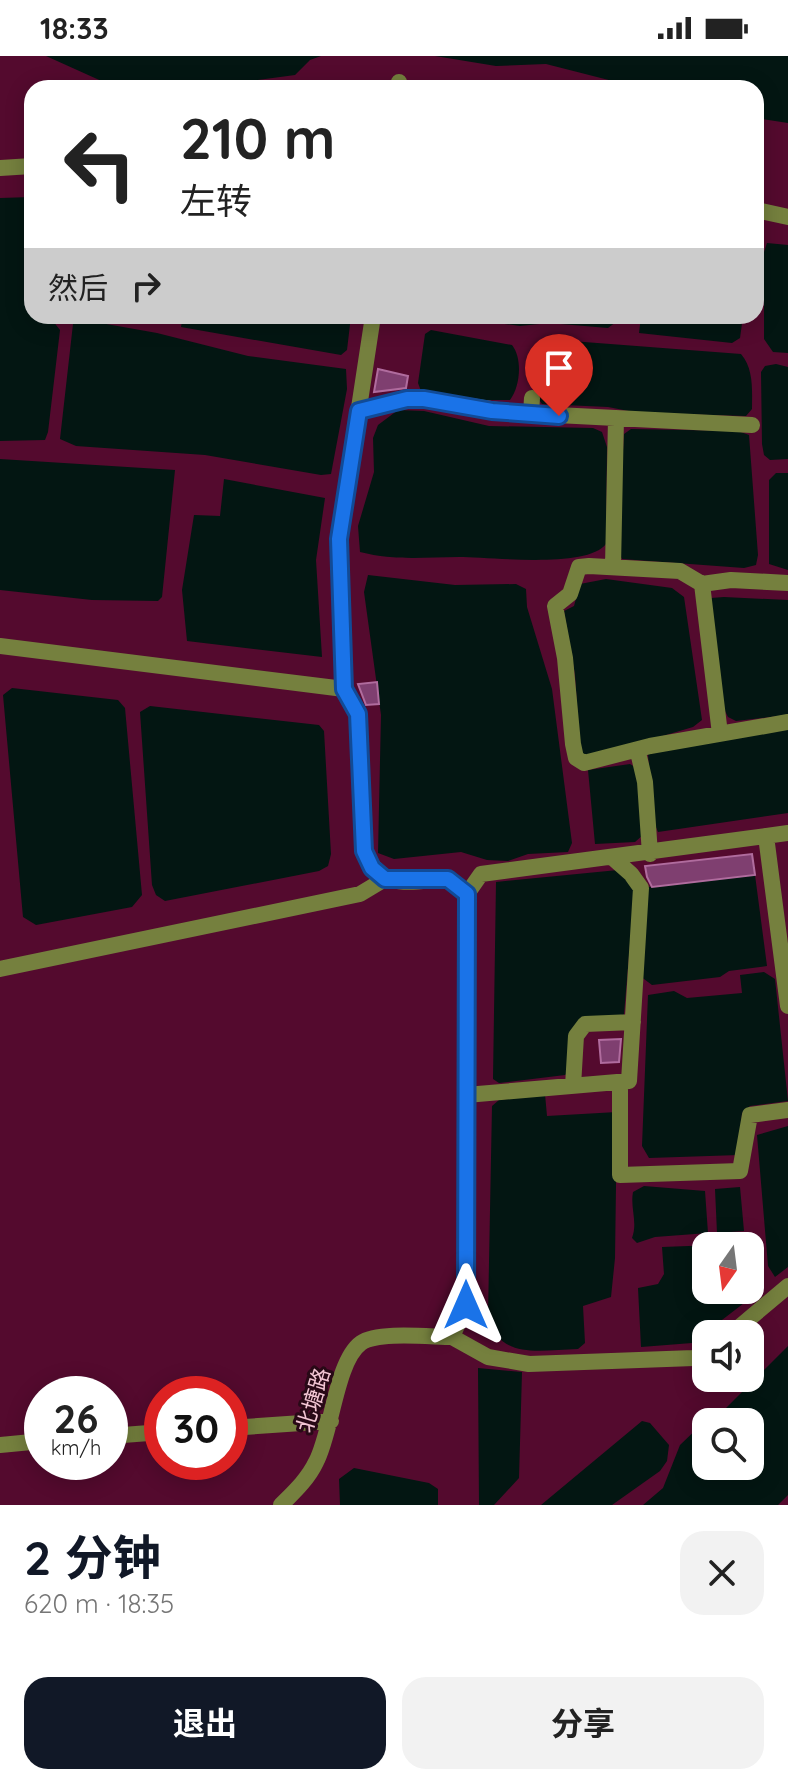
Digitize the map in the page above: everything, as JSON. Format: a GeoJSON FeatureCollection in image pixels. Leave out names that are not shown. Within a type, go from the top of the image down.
{"type":"FeatureCollection","features":[{"type":"Feature","properties":{"kind":"street"},"geometry":{"type":"LineString","coordinates":[[0,168],[24,166]]}},
{"type":"Feature","properties":{"kind":"street"},"geometry":{"type":"LineString","coordinates":[[764,212],[788,217]]}},
{"type":"Feature","properties":{"kind":"street"},"geometry":{"type":"LineString","coordinates":[[372,324],[339,539],[344,689],[358,714],[364,851],[372,868],[385,879]]}},
{"type":"Feature","properties":{"kind":"street"},"geometry":{"type":"LineString","coordinates":[[359,411],[407,399],[424,399],[531,406],[616,418],[752,425]]}},
{"type":"Feature","properties":{"kind":"street"},"geometry":{"type":"LineString","coordinates":[[613,567],[616,418]]}},
{"type":"Feature","properties":{"kind":"street"},"geometry":{"type":"LineString","coordinates":[[788,583],[731,580],[702,584],[680,571],[579,567],[570,594],[555,606],[565,658],[573,744],[576,758],[584,763],[638,752],[650,746],[788,722]]}},
{"type":"Feature","properties":{"kind":"street"},"geometry":{"type":"LineString","coordinates":[[702,584],[720,734]]}},
{"type":"Feature","properties":{"kind":"street"},"geometry":{"type":"LineString","coordinates":[[0,646],[344,689]]}},
{"type":"Feature","properties":{"kind":"street"},"geometry":{"type":"LineString","coordinates":[[638,752],[645,782],[650,854]]}},
{"type":"Feature","properties":{"kind":"street"},"geometry":{"type":"LineString","coordinates":[[692,1358],[529,1364],[488,1357],[452,1337],[466,1305],[467,894],[481,874],[614,859],[788,833]]}},
{"type":"Feature","properties":{"kind":"street"},"geometry":{"type":"LineString","coordinates":[[766,836],[788,1006]]}},
{"type":"Feature","properties":{"kind":"street"},"geometry":{"type":"LineString","coordinates":[[466,1095],[629,1081],[641,888],[614,859]]}},
{"type":"Feature","properties":{"kind":"street"},"geometry":{"type":"LineString","coordinates":[[0,969],[360,894],[385,879],[448,879],[467,894]]}},
{"type":"Feature","properties":{"kind":"street"},"geometry":{"type":"LineString","coordinates":[[573,1086],[576,1036],[585,1024],[633,1022]]}},
{"type":"Feature","properties":{"kind":"street"},"geometry":{"type":"LineString","coordinates":[[620,1082],[620,1175],[740,1171],[750,1115],[788,1110]]}},
{"type":"Feature","properties":{"kind":"street"},"geometry":{"type":"LineString","coordinates":[[748,1320],[788,1286]]}},
{"type":"Feature","properties":{"kind":"street","name":"北塘路"},"geometry":{"type":"LineString","coordinates":[[281,1505],[310,1473],[331,1421],[344,1371],[352,1352],[362,1342],[377,1337],[452,1337]]}},
{"type":"Feature","properties":{"kind":"street"},"geometry":{"type":"LineString","coordinates":[[248,1427],[331,1421]]}},
{"type":"Feature","properties":{"kind":"street"},"geometry":{"type":"LineString","coordinates":[[0,1445],[24,1443]]}},
{"type":"Feature","properties":{"kind":"shaded area"},"geometry":{"type":"Polygon","coordinates":[[[46,56],[321,56],[310,60],[295,75],[258,80],[99,80],[46,56]]]}},
{"type":"Feature","properties":{"kind":"shaded area"},"geometry":{"type":"Polygon","coordinates":[[[435,56],[788,56],[788,123],[764,119],[764,80],[609,80],[546,64],[496,66],[435,56]]]}},
{"type":"Feature","properties":{"kind":"shaded area"},"geometry":{"type":"Polygon","coordinates":[[[24,197],[24,324],[55,324],[60,330],[45,440],[0,441],[0,198],[24,197]]]}},
{"type":"Feature","properties":{"kind":"shaded area"},"geometry":{"type":"Polygon","coordinates":[[[767,243],[788,245],[788,353],[773,352],[764,339],[764,252],[767,243]]]}},
{"type":"Feature","properties":{"kind":"shaded area"},"geometry":{"type":"Polygon","coordinates":[[[73,324],[106,324],[157,333],[248,356],[346,369],[347,389],[331,474],[321,475],[205,455],[76,446],[60,439],[73,324]]]}},
{"type":"Feature","properties":{"kind":"shaded area"},"geometry":{"type":"Polygon","coordinates":[[[182,324],[350,324],[347,350],[341,355],[181,327],[182,324]]]}},
{"type":"Feature","properties":{"kind":"shaded area"},"geometry":{"type":"Polygon","coordinates":[[[561,324],[613,324],[608,328],[561,324]]]}},
{"type":"Feature","properties":{"kind":"shaded area"},"geometry":{"type":"Polygon","coordinates":[[[640,324],[742,324],[740,338],[732,343],[639,333],[640,324]]]}},
{"type":"Feature","properties":{"kind":"shaded area"},"geometry":{"type":"Polygon","coordinates":[[[431,330],[512,345],[518,358],[519,373],[510,400],[474,400],[421,391],[418,383],[425,334],[431,330]]]}},
{"type":"Feature","properties":{"kind":"shaded area"},"geometry":{"type":"Polygon","coordinates":[[[545,339],[741,354],[750,373],[752,409],[746,416],[639,413],[608,407],[542,404],[534,384],[533,367],[536,344],[545,339]]]}},
{"type":"Feature","properties":{"kind":"shaded area"},"geometry":{"type":"Polygon","coordinates":[[[776,364],[788,367],[788,459],[770,460],[764,455],[762,444],[761,372],[765,366],[776,364]]]}},
{"type":"Feature","properties":{"kind":"shaded area"},"geometry":{"type":"Polygon","coordinates":[[[398,410],[424,411],[489,426],[593,428],[602,432],[607,447],[606,544],[596,552],[579,557],[537,560],[397,558],[360,552],[358,526],[374,472],[373,438],[378,425],[398,410]]]}},
{"type":"Feature","properties":{"kind":"shaded area"},"geometry":{"type":"Polygon","coordinates":[[[631,429],[738,431],[749,435],[758,555],[756,565],[744,568],[622,559],[617,550],[624,434],[631,429]]]}},
{"type":"Feature","properties":{"kind":"shaded area"},"geometry":{"type":"Polygon","coordinates":[[[0,459],[175,470],[162,597],[158,601],[92,600],[0,590],[0,459]]]}},
{"type":"Feature","properties":{"kind":"shaded area"},"geometry":{"type":"Polygon","coordinates":[[[776,473],[788,473],[788,570],[769,564],[769,480],[776,473]]]}},
{"type":"Feature","properties":{"kind":"shaded area"},"geometry":{"type":"Polygon","coordinates":[[[224,479],[325,498],[316,560],[322,657],[187,641],[182,590],[194,515],[220,516],[224,479]]]}},
{"type":"Feature","properties":{"kind":"shaded area"},"geometry":{"type":"Polygon","coordinates":[[[368,575],[455,585],[516,584],[526,589],[527,607],[552,689],[572,843],[568,852],[528,854],[508,861],[487,860],[461,852],[394,859],[378,853],[381,715],[364,592],[368,575]]]}},
{"type":"Feature","properties":{"kind":"shaded area"},"geometry":{"type":"Polygon","coordinates":[[[606,579],[672,588],[684,597],[702,720],[693,727],[585,759],[580,749],[575,675],[564,611],[574,606],[580,584],[606,579]]]}},
{"type":"Feature","properties":{"kind":"shaded area"},"geometry":{"type":"Polygon","coordinates":[[[711,598],[788,600],[788,715],[736,721],[728,717],[724,709],[711,598]]]}},
{"type":"Feature","properties":{"kind":"shaded area"},"geometry":{"type":"Polygon","coordinates":[[[12,688],[118,700],[125,708],[142,895],[132,907],[36,925],[23,917],[3,695],[12,688]]]}},
{"type":"Feature","properties":{"kind":"shaded area"},"geometry":{"type":"Polygon","coordinates":[[[150,706],[319,725],[324,731],[331,854],[328,866],[319,871],[165,901],[156,895],[152,885],[140,712],[150,706]]]}},
{"type":"Feature","properties":{"kind":"shaded area"},"geometry":{"type":"Polygon","coordinates":[[[788,728],[788,813],[658,832],[653,820],[648,754],[788,728]]]}},
{"type":"Feature","properties":{"kind":"shaded area"},"geometry":{"type":"Polygon","coordinates":[[[630,764],[638,769],[643,835],[635,842],[595,844],[588,770],[630,764]]]}},
{"type":"Feature","properties":{"kind":"shaded area"},"geometry":{"type":"Polygon","coordinates":[[[618,870],[635,885],[624,1014],[621,1018],[583,1020],[572,1069],[565,1075],[499,1083],[493,1079],[496,882],[618,870]]]}},
{"type":"Feature","properties":{"kind":"shaded area"},"geometry":{"type":"Polygon","coordinates":[[[755,875],[767,966],[729,971],[720,977],[652,985],[640,976],[648,887],[755,875]]]}},
{"type":"Feature","properties":{"kind":"shaded area"},"geometry":{"type":"Polygon","coordinates":[[[764,972],[775,979],[788,1101],[750,1106],[742,1113],[739,1155],[649,1158],[642,1146],[648,995],[674,991],[687,998],[742,993],[740,975],[764,972]]]}},
{"type":"Feature","properties":{"kind":"shaded area"},"geometry":{"type":"Polygon","coordinates":[[[545,1094],[547,1116],[617,1112],[615,1258],[611,1297],[583,1306],[585,1343],[578,1349],[535,1351],[522,1350],[501,1340],[493,1330],[488,1315],[492,1106],[499,1100],[545,1094]]]}},
{"type":"Feature","properties":{"kind":"shaded area"},"geometry":{"type":"Polygon","coordinates":[[[788,1126],[788,1267],[775,1277],[768,1266],[757,1135],[788,1126]]]}},
{"type":"Feature","properties":{"kind":"shaded area"},"geometry":{"type":"Polygon","coordinates":[[[644,1186],[705,1191],[708,1232],[655,1237],[637,1243],[632,1238],[633,1192],[644,1186]]]}},
{"type":"Feature","properties":{"kind":"shaded area"},"geometry":{"type":"Polygon","coordinates":[[[740,1187],[744,1231],[717,1232],[715,1189],[740,1187]]]}},
{"type":"Feature","properties":{"kind":"shaded area"},"geometry":{"type":"Polygon","coordinates":[[[692,1246],[692,1304],[743,1304],[722,1320],[692,1320],[692,1343],[641,1347],[638,1288],[658,1284],[664,1274],[662,1247],[692,1246]]]}},
{"type":"Feature","properties":{"kind":"shaded area"},"geometry":{"type":"Polygon","coordinates":[[[788,1346],[788,1495],[778,1505],[643,1505],[663,1488],[680,1445],[692,1433],[692,1480],[764,1480],[764,1408],[726,1408],[742,1392],[764,1392],[764,1370],[788,1346]]]}},
{"type":"Feature","properties":{"kind":"shaded area"},"geometry":{"type":"Polygon","coordinates":[[[478,1368],[522,1372],[519,1478],[494,1505],[479,1505],[478,1368]]]}},
{"type":"Feature","properties":{"kind":"shaded area"},"geometry":{"type":"Polygon","coordinates":[[[642,1421],[650,1423],[669,1445],[667,1461],[660,1471],[612,1505],[541,1505],[642,1421]]]}},
{"type":"Feature","properties":{"kind":"shaded area"},"geometry":{"type":"Polygon","coordinates":[[[354,1468],[429,1483],[438,1489],[438,1505],[340,1505],[339,1479],[354,1468]]]}},
{"type":"Feature","properties":{"kind":"building"},"geometry":{"type":"Polygon","coordinates":[[[378,369],[408,376],[406,388],[374,392],[378,369]]]}},
{"type":"Feature","properties":{"kind":"building"},"geometry":{"type":"Polygon","coordinates":[[[377,682],[379,704],[366,705],[358,684],[377,682]]]}},
{"type":"Feature","properties":{"kind":"building"},"geometry":{"type":"Polygon","coordinates":[[[752,854],[755,875],[652,887],[645,866],[752,854]]]}},
{"type":"Feature","properties":{"kind":"building"},"geometry":{"type":"Polygon","coordinates":[[[621,1039],[619,1062],[601,1063],[599,1040],[621,1039]]]}},
{"type":"Feature","properties":{"kind":"route"},"geometry":{"type":"LineString","coordinates":[[466,1305],[467,894],[448,879],[399,882],[385,879],[372,868],[364,851],[358,714],[344,689],[339,539],[359,411],[386,407],[407,399],[424,399],[492,411],[559,416]]}}]}
